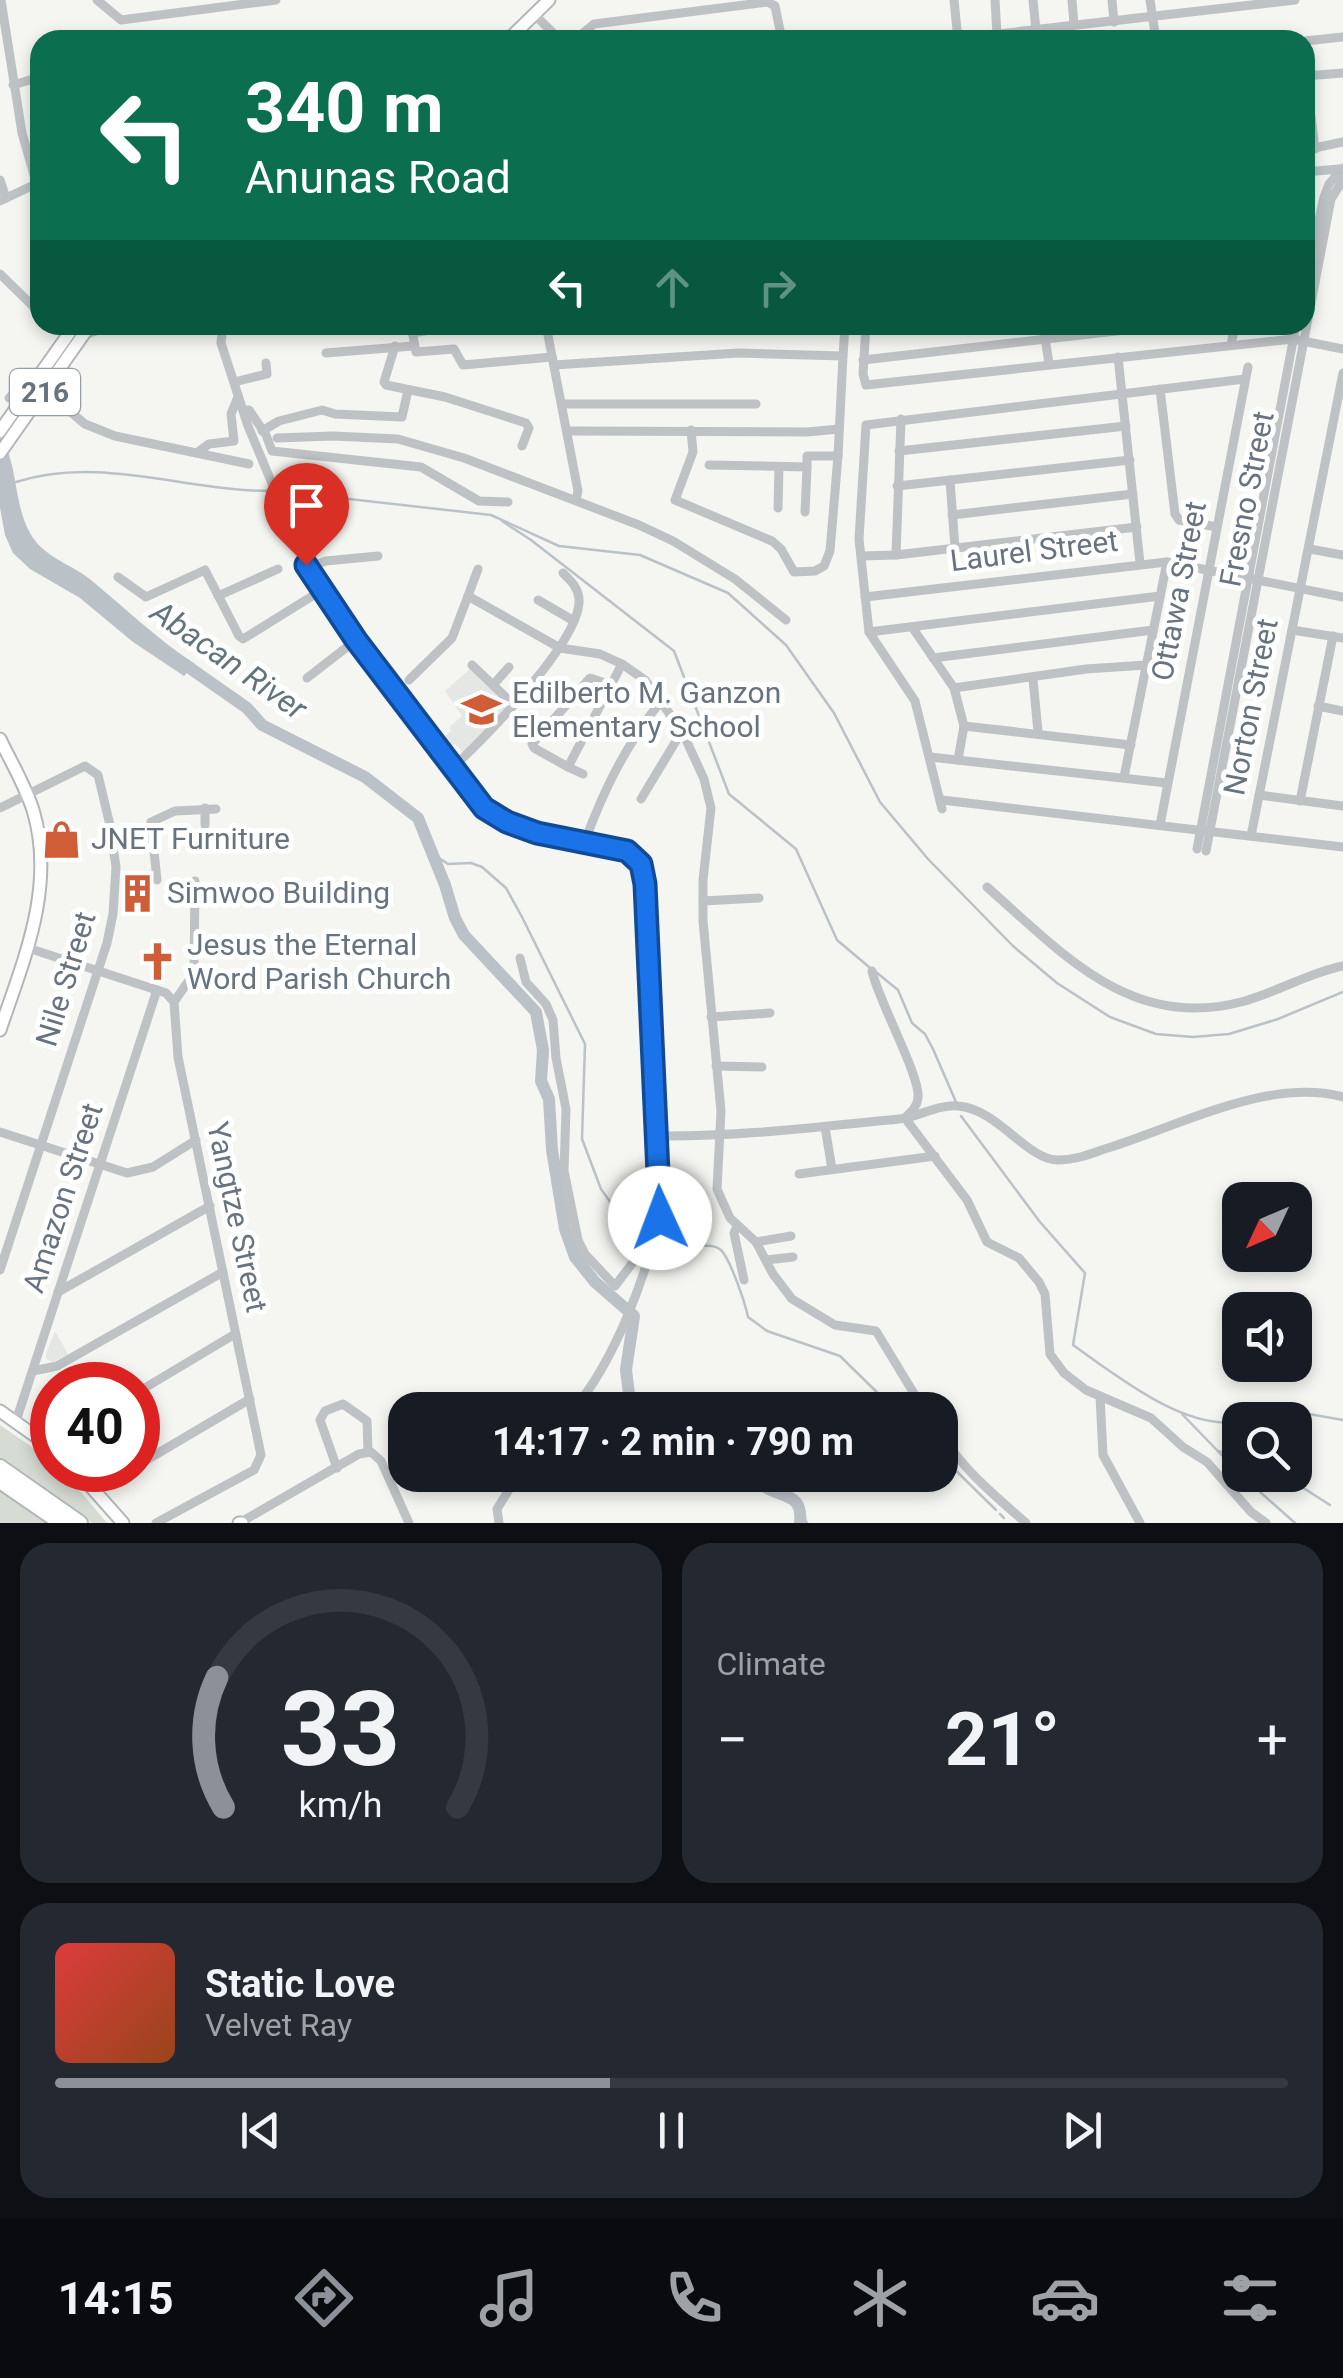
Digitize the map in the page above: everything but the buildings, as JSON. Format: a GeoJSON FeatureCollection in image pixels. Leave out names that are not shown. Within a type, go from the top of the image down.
{"type":"FeatureCollection","features":[{"type":"Feature","properties":{"kind":"highway"},"geometry":{"type":"LineString","coordinates":[[0,1467],[80,1523]]}},
{"type":"Feature","properties":{"kind":"highway"},"geometry":{"type":"LineString","coordinates":[[0,1481],[61,1523]]}},
{"type":"Feature","properties":{"kind":"main road"},"geometry":{"type":"LineString","coordinates":[[518,30],[549,0]]}},
{"type":"Feature","properties":{"kind":"main road","name":"216"},"geometry":{"type":"LineString","coordinates":[[0,432],[77,335]]}},
{"type":"Feature","properties":{"kind":"main road","name":"216"},"geometry":{"type":"LineString","coordinates":[[0,453],[78,335]]}},
{"type":"Feature","properties":{"kind":"main road"},"geometry":{"type":"LineString","coordinates":[[0,739],[27,794],[40,844],[41,873],[39,903],[28,948],[0,1030]]}},
{"type":"Feature","properties":{"kind":"main road"},"geometry":{"type":"LineString","coordinates":[[0,1411],[30,1430]]}},
{"type":"Feature","properties":{"kind":"main road"},"geometry":{"type":"LineString","coordinates":[[97,1492],[123,1523]]}},
{"type":"Feature","properties":{"kind":"street"},"geometry":{"type":"LineString","coordinates":[[1,0],[4,61],[30,154]]}},
{"type":"Feature","properties":{"kind":"street"},"geometry":{"type":"LineString","coordinates":[[97,0],[121,20],[276,0]]}},
{"type":"Feature","properties":{"kind":"street"},"geometry":{"type":"LineString","coordinates":[[170,0],[182,12]]}},
{"type":"Feature","properties":{"kind":"street"},"geometry":{"type":"LineString","coordinates":[[954,0],[957,30]]}},
{"type":"Feature","properties":{"kind":"street"},"geometry":{"type":"LineString","coordinates":[[995,0],[997,30]]}},
{"type":"Feature","properties":{"kind":"street"},"geometry":{"type":"LineString","coordinates":[[1033,0],[1036,30],[1190,13],[1228,4],[1295,0]]}},
{"type":"Feature","properties":{"kind":"street"},"geometry":{"type":"LineString","coordinates":[[1072,0],[1074,26]]}},
{"type":"Feature","properties":{"kind":"street"},"geometry":{"type":"LineString","coordinates":[[1112,0],[1114,22]]}},
{"type":"Feature","properties":{"kind":"street"},"geometry":{"type":"LineString","coordinates":[[1150,0],[1154,30]]}},
{"type":"Feature","properties":{"kind":"street"},"geometry":{"type":"LineString","coordinates":[[1188,0],[1190,13]]}},
{"type":"Feature","properties":{"kind":"street"},"geometry":{"type":"LineString","coordinates":[[587,30],[594,24],[768,2],[774,6],[780,30]]}},
{"type":"Feature","properties":{"kind":"street"},"geometry":{"type":"LineString","coordinates":[[534,15],[550,30]]}},
{"type":"Feature","properties":{"kind":"street"},"geometry":{"type":"LineString","coordinates":[[1315,41],[1343,37]]}},
{"type":"Feature","properties":{"kind":"street"},"geometry":{"type":"LineString","coordinates":[[1315,75],[1342,73],[1343,84]]}},
{"type":"Feature","properties":{"kind":"street"},"geometry":{"type":"LineString","coordinates":[[13,85],[30,80]]}},
{"type":"Feature","properties":{"kind":"street"},"geometry":{"type":"LineString","coordinates":[[1315,149],[1343,142]]}},
{"type":"Feature","properties":{"kind":"street"},"geometry":{"type":"LineString","coordinates":[[1315,171],[1342,168]]}},
{"type":"Feature","properties":{"kind":"street"},"geometry":{"type":"LineString","coordinates":[[1315,238],[1324,197],[1342,168]]}},
{"type":"Feature","properties":{"kind":"street"},"geometry":{"type":"LineString","coordinates":[[0,180],[3,199],[30,186]]}},
{"type":"Feature","properties":{"kind":"street","name":"Fresno Street"},"geometry":{"type":"LineString","coordinates":[[1315,268],[1331,200],[1343,180]]}},
{"type":"Feature","properties":{"kind":"street"},"geometry":{"type":"LineString","coordinates":[[0,274],[30,302]]}},
{"type":"Feature","properties":{"kind":"street"},"geometry":{"type":"LineString","coordinates":[[222,335],[221,343],[242,410],[307,566],[356,640],[452,768],[484,808],[499,818],[537,833],[627,851],[643,870],[661,1210],[635,1292],[587,1392]]}},
{"type":"Feature","properties":{"kind":"street"},"geometry":{"type":"LineString","coordinates":[[412,335],[413,346],[419,352],[454,349],[463,365],[738,353],[843,356]]}},
{"type":"Feature","properties":{"kind":"street"},"geometry":{"type":"LineString","coordinates":[[548,335],[564,404],[578,490],[576,500]]}},
{"type":"Feature","properties":{"kind":"street"},"geometry":{"type":"LineString","coordinates":[[691,430],[694,452],[675,500],[772,541],[794,572],[821,568],[828,558],[844,335]]}},
{"type":"Feature","properties":{"kind":"street"},"geometry":{"type":"LineString","coordinates":[[865,335],[866,385],[1231,344],[1298,340],[1343,349]]}},
{"type":"Feature","properties":{"kind":"street"},"geometry":{"type":"LineString","coordinates":[[1044,335],[1048,364]]}},
{"type":"Feature","properties":{"kind":"street"},"geometry":{"type":"LineString","coordinates":[[864,360],[1064,335]]}},
{"type":"Feature","properties":{"kind":"street"},"geometry":{"type":"LineString","coordinates":[[1231,344],[1233,335]]}},
{"type":"Feature","properties":{"kind":"street","name":"Fresno Street"},"geometry":{"type":"LineString","coordinates":[[1297,335],[1298,340]]}},
{"type":"Feature","properties":{"kind":"street","name":"Fresno Street"},"geometry":{"type":"LineString","coordinates":[[1201,850],[1299,335]]}},
{"type":"Feature","properties":{"kind":"street"},"geometry":{"type":"LineString","coordinates":[[395,346],[384,382],[390,387],[446,396],[526,423],[529,428],[522,446]]}},
{"type":"Feature","properties":{"kind":"street"},"geometry":{"type":"LineString","coordinates":[[326,353],[413,346]]}},
{"type":"Feature","properties":{"kind":"street"},"geometry":{"type":"LineString","coordinates":[[1118,356],[1140,563]]}},
{"type":"Feature","properties":{"kind":"street"},"geometry":{"type":"LineString","coordinates":[[234,382],[267,374],[266,363]]}},
{"type":"Feature","properties":{"kind":"street","name":"Ottawa Street"},"geometry":{"type":"LineString","coordinates":[[1160,825],[1248,367]]}},
{"type":"Feature","properties":{"kind":"street","name":"Norton Street"},"geometry":{"type":"LineString","coordinates":[[1252,836],[1343,373]]}},
{"type":"Feature","properties":{"kind":"street"},"geometry":{"type":"LineString","coordinates":[[9,398],[29,377],[85,424],[115,436],[249,464]]}},
{"type":"Feature","properties":{"kind":"street"},"geometry":{"type":"LineString","coordinates":[[1245,379],[901,419],[864,428],[859,539],[869,632],[915,701],[942,804],[1343,847]]}},
{"type":"Feature","properties":{"kind":"street"},"geometry":{"type":"LineString","coordinates":[[1160,388],[1174,514],[1179,520],[1216,527]]}},
{"type":"Feature","properties":{"kind":"street"},"geometry":{"type":"LineString","coordinates":[[262,431],[279,421],[322,410],[402,417],[408,390]]}},
{"type":"Feature","properties":{"kind":"street"},"geometry":{"type":"LineString","coordinates":[[198,452],[209,444],[234,440],[231,414],[238,397]]}},
{"type":"Feature","properties":{"kind":"street"},"geometry":{"type":"LineString","coordinates":[[564,404],[756,404]]}},
{"type":"Feature","properties":{"kind":"street"},"geometry":{"type":"LineString","coordinates":[[242,410],[252,412],[274,452],[421,467],[479,502],[508,502]]}},
{"type":"Feature","properties":{"kind":"street"},"geometry":{"type":"LineString","coordinates":[[896,555],[901,419]]}},
{"type":"Feature","properties":{"kind":"street"},"geometry":{"type":"LineString","coordinates":[[900,451],[1126,426]]}},
{"type":"Feature","properties":{"kind":"street"},"geometry":{"type":"LineString","coordinates":[[568,430],[840,429]]}},
{"type":"Feature","properties":{"kind":"street"},"geometry":{"type":"LineString","coordinates":[[277,438],[398,439],[464,458],[673,541],[734,578],[786,620]]}},
{"type":"Feature","properties":{"kind":"street"},"geometry":{"type":"LineString","coordinates":[[805,512],[807,456],[838,456]]}},
{"type":"Feature","properties":{"kind":"street"},"geometry":{"type":"LineString","coordinates":[[897,486],[1130,460]]}},
{"type":"Feature","properties":{"kind":"street"},"geometry":{"type":"LineString","coordinates":[[709,465],[806,467]]}},
{"type":"Feature","properties":{"kind":"street"},"geometry":{"type":"LineString","coordinates":[[778,508],[779,467]]}},
{"type":"Feature","properties":{"kind":"street"},"geometry":{"type":"LineString","coordinates":[[950,480],[955,548]]}},
{"type":"Feature","properties":{"kind":"street"},"geometry":{"type":"LineString","coordinates":[[952,515],[1133,494]]}},
{"type":"Feature","properties":{"kind":"street"},"geometry":{"type":"LineString","coordinates":[[861,556],[1137,527]]}},
{"type":"Feature","properties":{"kind":"street"},"geometry":{"type":"LineString","coordinates":[[1310,549],[1343,555]]}},
{"type":"Feature","properties":{"kind":"street"},"geometry":{"type":"LineString","coordinates":[[307,566],[378,556]]}},
{"type":"Feature","properties":{"kind":"street"},"geometry":{"type":"LineString","coordinates":[[1124,777],[1167,562]]}},
{"type":"Feature","properties":{"kind":"street","name":"Laurel Street"},"geometry":{"type":"LineString","coordinates":[[866,596],[1167,562],[1343,597]]}},
{"type":"Feature","properties":{"kind":"street"},"geometry":{"type":"LineString","coordinates":[[218,596],[278,569]]}},
{"type":"Feature","properties":{"kind":"street"},"geometry":{"type":"LineString","coordinates":[[409,680],[452,638],[478,569]]}},
{"type":"Feature","properties":{"kind":"street"},"geometry":{"type":"LineString","coordinates":[[118,577],[146,597],[205,570],[243,639],[322,590]]}},
{"type":"Feature","properties":{"kind":"street"},"geometry":{"type":"LineString","coordinates":[[452,768],[514,705],[560,648],[574,621],[578,594],[563,573]]}},
{"type":"Feature","properties":{"kind":"street"},"geometry":{"type":"LineString","coordinates":[[468,596],[560,648],[600,654],[622,664],[645,680],[682,731],[704,779],[711,808],[703,901],[721,1136],[716,1189],[726,1212],[756,1242],[792,1299],[835,1325],[876,1331],[913,1392]]}},
{"type":"Feature","properties":{"kind":"street"},"geometry":{"type":"LineString","coordinates":[[869,632],[1160,596]]}},
{"type":"Feature","properties":{"kind":"street"},"geometry":{"type":"LineString","coordinates":[[538,600],[574,621]]}},
{"type":"Feature","properties":{"kind":"street"},"geometry":{"type":"LineString","coordinates":[[912,627],[954,688],[964,726],[958,760]]}},
{"type":"Feature","properties":{"kind":"street"},"geometry":{"type":"LineString","coordinates":[[933,658],[1153,630]]}},
{"type":"Feature","properties":{"kind":"street"},"geometry":{"type":"LineString","coordinates":[[1292,630],[1338,637],[1318,706],[1300,801]]}},
{"type":"Feature","properties":{"kind":"street"},"geometry":{"type":"LineString","coordinates":[[307,678],[356,640]]}},
{"type":"Feature","properties":{"kind":"street"},"geometry":{"type":"LineString","coordinates":[[568,768],[622,664]]}},
{"type":"Feature","properties":{"kind":"street"},"geometry":{"type":"LineString","coordinates":[[954,688],[1146,664]]}},
{"type":"Feature","properties":{"kind":"street"},"geometry":{"type":"LineString","coordinates":[[472,665],[514,705]]}},
{"type":"Feature","properties":{"kind":"street"},"geometry":{"type":"LineString","coordinates":[[493,685],[510,668]]}},
{"type":"Feature","properties":{"kind":"street"},"geometry":{"type":"LineString","coordinates":[[583,774],[532,744],[590,678],[611,685]]}},
{"type":"Feature","properties":{"kind":"street"},"geometry":{"type":"LineString","coordinates":[[1033,679],[1038,732]]}},
{"type":"Feature","properties":{"kind":"street"},"geometry":{"type":"LineString","coordinates":[[585,842],[611,775],[661,701]]}},
{"type":"Feature","properties":{"kind":"street"},"geometry":{"type":"LineString","coordinates":[[1318,706],[1343,711]]}},
{"type":"Feature","properties":{"kind":"street"},"geometry":{"type":"LineString","coordinates":[[964,726],[1131,745]]}},
{"type":"Feature","properties":{"kind":"street"},"geometry":{"type":"LineString","coordinates":[[641,799],[682,731]]}},
{"type":"Feature","properties":{"kind":"street"},"geometry":{"type":"LineString","coordinates":[[930,756],[1167,783]]}},
{"type":"Feature","properties":{"kind":"street","name":"Nile Street"},"geometry":{"type":"LineString","coordinates":[[0,1270],[97,970],[113,914],[116,866],[98,776],[90,767],[27,794]]}},
{"type":"Feature","properties":{"kind":"street"},"geometry":{"type":"LineString","coordinates":[[0,808],[27,794]]}},
{"type":"Feature","properties":{"kind":"street"},"geometry":{"type":"LineString","coordinates":[[1259,796],[1343,804]]}},
{"type":"Feature","properties":{"kind":"street"},"geometry":{"type":"LineString","coordinates":[[157,880],[150,822],[176,811],[210,808],[205,826]]}},
{"type":"Feature","properties":{"kind":"street"},"geometry":{"type":"LineString","coordinates":[[112,840],[152,834]]}},
{"type":"Feature","properties":{"kind":"street"},"geometry":{"type":"LineString","coordinates":[[28,948],[161,991],[174,1002],[194,973],[195,881]]}},
{"type":"Feature","properties":{"kind":"street"},"geometry":{"type":"LineString","coordinates":[[987,887],[1075,964],[1114,988],[1148,1002],[1189,1010],[1210,1009],[1280,990],[1343,966]]}},
{"type":"Feature","properties":{"kind":"street"},"geometry":{"type":"LineString","coordinates":[[703,901],[759,898]]}},
{"type":"Feature","properties":{"kind":"street"},"geometry":{"type":"LineString","coordinates":[[520,958],[526,982],[546,1004],[553,1020],[566,1109],[564,1171],[578,1240],[615,1286],[636,1258],[652,1247]]}},
{"type":"Feature","properties":{"kind":"street"},"geometry":{"type":"LineString","coordinates":[[872,971],[916,1084],[917,1102],[905,1118]]}},
{"type":"Feature","properties":{"kind":"street","name":"Amazon Street"},"geometry":{"type":"LineString","coordinates":[[36,1362],[161,991]]}},
{"type":"Feature","properties":{"kind":"street","name":"Yangtze Street"},"geometry":{"type":"LineString","coordinates":[[156,1523],[254,1470],[261,1454],[178,1057],[174,1002]]}},
{"type":"Feature","properties":{"kind":"street"},"geometry":{"type":"LineString","coordinates":[[710,1016],[770,1013]]}},
{"type":"Feature","properties":{"kind":"street"},"geometry":{"type":"LineString","coordinates":[[716,1066],[762,1067]]}},
{"type":"Feature","properties":{"kind":"street"},"geometry":{"type":"LineString","coordinates":[[656,1136],[721,1136],[825,1126],[905,1118],[947,1106],[964,1106],[999,1123],[1040,1155],[1060,1160],[1277,1094],[1316,1091],[1343,1097]]}},
{"type":"Feature","properties":{"kind":"street"},"geometry":{"type":"LineString","coordinates":[[905,1118],[972,1208],[987,1242],[1019,1258],[1039,1282],[1055,1363],[1073,1380],[1100,1396],[1151,1418],[1183,1448],[1214,1468],[1251,1512],[1266,1523]]}},
{"type":"Feature","properties":{"kind":"street"},"geometry":{"type":"LineString","coordinates":[[825,1126],[832,1169]]}},
{"type":"Feature","properties":{"kind":"street"},"geometry":{"type":"LineString","coordinates":[[0,1132],[136,1173],[154,1167],[196,1140]]}},
{"type":"Feature","properties":{"kind":"street"},"geometry":{"type":"LineString","coordinates":[[799,1174],[936,1156]]}},
{"type":"Feature","properties":{"kind":"street"},"geometry":{"type":"LineString","coordinates":[[58,1292],[210,1206]]}},
{"type":"Feature","properties":{"kind":"street"},"geometry":{"type":"LineString","coordinates":[[737,1226],[734,1233],[744,1280]]}},
{"type":"Feature","properties":{"kind":"street"},"geometry":{"type":"LineString","coordinates":[[756,1242],[791,1236]]}},
{"type":"Feature","properties":{"kind":"street"},"geometry":{"type":"LineString","coordinates":[[766,1260],[793,1257]]}},
{"type":"Feature","properties":{"kind":"street"},"geometry":{"type":"LineString","coordinates":[[64,1362],[222,1272]]}},
{"type":"Feature","properties":{"kind":"street"},"geometry":{"type":"LineString","coordinates":[[160,1379],[236,1334]]}},
{"type":"Feature","properties":{"kind":"street","name":"Amazon Street"},"geometry":{"type":"LineString","coordinates":[[16,1421],[30,1380]]}},
{"type":"Feature","properties":{"kind":"street"},"geometry":{"type":"LineString","coordinates":[[1100,1396],[1103,1455],[1140,1523]]}},
{"type":"Feature","properties":{"kind":"street"},"geometry":{"type":"LineString","coordinates":[[160,1451],[250,1399]]}},
{"type":"Feature","properties":{"kind":"street"},"geometry":{"type":"LineString","coordinates":[[337,1468],[320,1420],[334,1406],[347,1405],[367,1421],[368,1452]]}},
{"type":"Feature","properties":{"kind":"street"},"geometry":{"type":"LineString","coordinates":[[241,1523],[368,1452],[374,1452],[382,1461],[408,1523]]}},
{"type":"Feature","properties":{"kind":"street"},"geometry":{"type":"LineString","coordinates":[[958,1460],[1026,1523]]}},
{"type":"Feature","properties":{"kind":"street"},"geometry":{"type":"LineString","coordinates":[[498,1523],[497,1509],[508,1492]]}},
{"type":"Feature","properties":{"kind":"shaded area"},"geometry":{"type":"Polygon","coordinates":[[[0,436],[10,459],[25,521],[36,541],[195,664],[184,676],[133,642],[80,598],[30,569],[13,553],[0,508],[0,436]]]}},
{"type":"Feature","properties":{"kind":"shaded area","name":"Edilberto M. Ganzon Elementary School"},"geometry":{"type":"Polygon","coordinates":[[[472,667],[511,704],[465,755],[455,744],[447,751],[439,742],[462,716],[445,691],[472,667]]]}},
{"type":"Feature","properties":{"kind":"shaded area"},"geometry":{"type":"Polygon","coordinates":[[[55,1331],[68,1354],[53,1362],[46,1359],[55,1331]]]}},
{"type":"Feature","properties":{"kind":"shaded area"},"geometry":{"type":"Polygon","coordinates":[[[0,1425],[30,1446],[30,1480],[0,1459],[0,1425]]]}},
{"type":"Feature","properties":{"kind":"shaded area"},"geometry":{"type":"Polygon","coordinates":[[[0,1488],[51,1523],[0,1523],[0,1488]]]}},
{"type":"Feature","properties":{"kind":"shaded area"},"geometry":{"type":"Polygon","coordinates":[[[47,1492],[81,1492],[107,1523],[92,1523],[47,1492]]]}},
{"type":"Feature","properties":{"kind":"waterway"},"geometry":{"type":"LineString","coordinates":[[16,482],[79,472],[111,473],[270,491]]}},
{"type":"Feature","properties":{"kind":"waterway"},"geometry":{"type":"LineString","coordinates":[[278,491],[491,515],[559,546],[640,555],[728,593],[786,645],[834,713],[880,802],[928,859],[1013,946],[1057,983],[1110,1017],[1156,1034],[1229,1034],[1343,992]]}},
{"type":"Feature","properties":{"kind":"waterway"},"geometry":{"type":"LineString","coordinates":[[502,521],[674,651],[729,794],[796,849],[837,940],[869,967]]}},
{"type":"Feature","properties":{"kind":"waterway","name":"Abacan River"},"geometry":{"type":"LineString","coordinates":[[177,659],[247,708],[262,725],[365,777],[418,818],[464,935],[536,1012],[543,1050],[541,1081],[549,1099],[552,1150],[565,1229],[575,1257],[595,1282],[634,1316],[626,1370],[629,1392]]}},
{"type":"Feature","properties":{"kind":"waterway"},"geometry":{"type":"LineString","coordinates":[[433,854],[448,864],[471,863],[482,867],[506,888],[585,1044],[582,1139],[601,1189],[620,1216],[653,1236]]}},
{"type":"Feature","properties":{"kind":"waterway"},"geometry":{"type":"LineString","coordinates":[[876,972],[898,990],[912,1023],[925,1034],[933,1049],[956,1102]]}},
{"type":"Feature","properties":{"kind":"waterway"},"geometry":{"type":"LineString","coordinates":[[961,1116],[1040,1222],[1085,1273],[1073,1345],[1130,1385],[1175,1410],[1222,1422]]}},
{"type":"Feature","properties":{"kind":"waterway"},"geometry":{"type":"LineString","coordinates":[[660,1236],[676,1233],[697,1246],[721,1250],[733,1271],[748,1317],[767,1331],[840,1356],[877,1392]]}},
{"type":"Feature","properties":{"kind":"waterway"},"geometry":{"type":"LineString","coordinates":[[1182,1414],[1222,1455]]}},
{"type":"Feature","properties":{"kind":"waterway"},"geometry":{"type":"LineString","coordinates":[[1312,1415],[1343,1420]]}},
{"type":"Feature","properties":{"kind":"waterway"},"geometry":{"type":"LineString","coordinates":[[1218,1451],[1222,1452]]}},
{"type":"Feature","properties":{"kind":"waterway"},"geometry":{"type":"LineString","coordinates":[[958,1473],[996,1510]]}},
{"type":"Feature","properties":{"kind":"waterway","name":"Abacan River"},"geometry":{"type":"LineString","coordinates":[[777,1492],[796,1502],[800,1523]]}},
{"type":"Feature","properties":{"kind":"waterway"},"geometry":{"type":"LineString","coordinates":[[1260,1492],[1295,1523]]}},
{"type":"Feature","properties":{"kind":"waterway"},"geometry":{"type":"LineString","coordinates":[[1310,1492],[1330,1505]]}},
{"type":"Feature","properties":{"kind":"waterway","name":"Abacan River"},"geometry":{"type":"LineString","coordinates":[[801,1511],[807,1523]]}},
{"type":"Feature","properties":{"kind":"waterway"},"geometry":{"type":"LineString","coordinates":[[1000,1514],[1004,1518]]}},
{"type":"Feature","properties":{"kind":"place","name":"Edilberto M. Ganzon Elementary School"},"geometry":{"type":"Point","coordinates":[482,710]}},
{"type":"Feature","properties":{"kind":"place","name":"JNET Furniture"},"geometry":{"type":"Point","coordinates":[61,839]}},
{"type":"Feature","properties":{"kind":"place","name":"Simwoo Building"},"geometry":{"type":"Point","coordinates":[137,893]}},
{"type":"Feature","properties":{"kind":"place","name":"Jesus the Eternal Word Parish Church"},"geometry":{"type":"Point","coordinates":[157,962]}},
{"type":"Feature","properties":{"kind":"route"},"geometry":{"type":"LineString","coordinates":[[306,565],[356,640],[484,808],[537,833],[613,846],[627,851],[641,864],[660,1218]]}}]}
